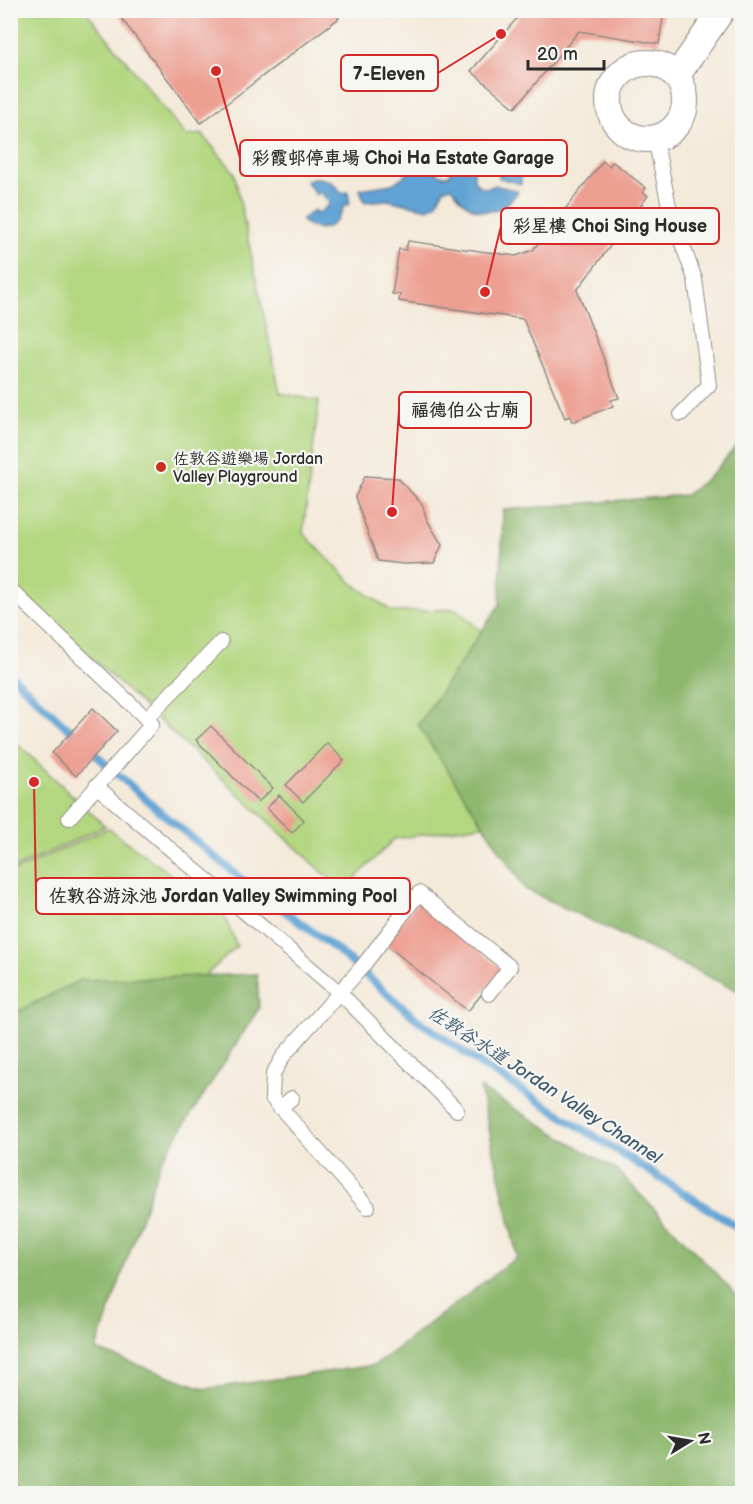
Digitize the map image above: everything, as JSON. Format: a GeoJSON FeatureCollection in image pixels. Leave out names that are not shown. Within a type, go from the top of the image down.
{"type":"FeatureCollection","features":[{"type":"Feature","properties":{"kind":"street"},"geometry":{"type":"LineString","coordinates":[[676,77],[722,10]]}},
{"type":"Feature","properties":{"kind":"street"},"geometry":{"type":"LineString","coordinates":[[643,63],[656,64],[668,69],[676,77],[685,101],[683,113],[668,133],[656,138],[643,139],[631,136],[613,119],[609,107],[609,94],[613,83],[626,69],[643,63]]}},
{"type":"Feature","properties":{"kind":"lane"},"geometry":{"type":"LineString","coordinates":[[656,138],[670,211],[695,279],[710,385],[681,414]]}},
{"type":"Feature","properties":{"kind":"lane"},"geometry":{"type":"LineString","coordinates":[[10,589],[149,722]]}},
{"type":"Feature","properties":{"kind":"lane"},"geometry":{"type":"LineString","coordinates":[[69,818],[220,642]]}},
{"type":"Feature","properties":{"kind":"lane"},"geometry":{"type":"LineString","coordinates":[[96,786],[340,993],[457,1110]]}},
{"type":"Feature","properties":{"kind":"lane"},"geometry":{"type":"LineString","coordinates":[[368,1207],[272,1098],[273,1074],[284,1055],[340,993],[419,893],[510,967],[489,994]]}},
{"type":"Feature","properties":{"kind":"lane"},"geometry":{"type":"LineString","coordinates":[[280,1108],[292,1098]]}},
{"type":"Feature","properties":{"kind":"green space","name":"佐敦谷遊樂場 Jordan Valley Playground"},"geometry":{"type":"Polygon","coordinates":[[[10,11],[86,11],[186,136],[202,134],[234,172],[280,393],[319,401],[303,533],[351,582],[393,612],[456,609],[668,795],[394,839],[343,891],[11,583],[10,11]]]}},
{"type":"Feature","properties":{"kind":"green space"},"geometry":{"type":"Polygon","coordinates":[[[742,440],[742,991],[740,992],[525,889],[418,725],[500,604],[503,510],[686,495],[711,475],[742,440]]]}},
{"type":"Feature","properties":{"kind":"green space"},"geometry":{"type":"Polygon","coordinates":[[[10,737],[105,826],[11,870],[10,870],[10,737]]]}},
{"type":"Feature","properties":{"kind":"green space"},"geometry":{"type":"Polygon","coordinates":[[[108,828],[223,913],[237,946],[151,1027],[11,1029],[10,873],[108,828]]]}},
{"type":"Feature","properties":{"kind":"green space"},"geometry":{"type":"Polygon","coordinates":[[[257,974],[259,1008],[160,1163],[96,1350],[206,1389],[375,1365],[517,1257],[480,1088],[618,1171],[742,1301],[742,1493],[11,1493],[11,1015],[80,980],[257,974]]]}},
{"type":"Feature","properties":{"kind":"water"},"geometry":{"type":"Polygon","coordinates":[[[480,141],[505,147],[511,152],[519,166],[521,184],[499,178],[498,170],[488,162],[479,164],[474,171],[474,180],[480,187],[488,188],[495,185],[518,191],[502,207],[493,211],[475,209],[459,197],[452,187],[444,189],[437,203],[428,209],[387,200],[364,202],[360,189],[392,184],[413,170],[429,168],[443,176],[450,175],[460,154],[468,146],[480,141]]]}},
{"type":"Feature","properties":{"kind":"water"},"geometry":{"type":"Polygon","coordinates":[[[314,178],[330,181],[341,193],[348,192],[350,204],[344,206],[332,224],[321,229],[314,228],[301,220],[314,210],[317,214],[330,204],[321,192],[316,195],[306,181],[314,178]]]}},
{"type":"Feature","properties":{"kind":"building"},"geometry":{"type":"Polygon","coordinates":[[[115,10],[333,10],[339,18],[201,123],[115,10]]]}},
{"type":"Feature","properties":{"kind":"building"},"geometry":{"type":"Polygon","coordinates":[[[521,10],[664,10],[659,44],[579,31],[515,108],[471,71],[520,15],[521,10]]]}},
{"type":"Feature","properties":{"kind":"building"},"geometry":{"type":"Polygon","coordinates":[[[603,161],[609,166],[613,162],[646,188],[643,192],[648,196],[577,290],[619,398],[611,400],[613,406],[572,422],[570,416],[565,418],[523,319],[399,301],[400,294],[392,294],[399,249],[406,250],[408,241],[516,256],[533,250],[603,161]]]}},
{"type":"Feature","properties":{"kind":"building"},"geometry":{"type":"Polygon","coordinates":[[[365,476],[398,478],[422,504],[427,520],[442,545],[434,563],[403,564],[378,561],[355,497],[365,476]]]}},
{"type":"Feature","properties":{"kind":"building"},"geometry":{"type":"Polygon","coordinates":[[[93,708],[117,731],[76,776],[52,753],[93,708]]]}},
{"type":"Feature","properties":{"kind":"building"},"geometry":{"type":"Polygon","coordinates":[[[211,726],[273,788],[258,802],[196,740],[211,726]]]}},
{"type":"Feature","properties":{"kind":"building"},"geometry":{"type":"Polygon","coordinates":[[[327,743],[344,760],[303,802],[286,785],[327,743]]]}},
{"type":"Feature","properties":{"kind":"building"},"geometry":{"type":"Polygon","coordinates":[[[279,795],[304,820],[292,833],[267,808],[279,795]]]}},
{"type":"Feature","properties":{"kind":"building"},"geometry":{"type":"Polygon","coordinates":[[[418,901],[502,969],[468,1011],[384,943],[418,901]]]}},
{"type":"Feature","properties":{"kind":"waterway","name":"佐敦谷水道 Jordan Valley Channel"},"geometry":{"type":"LineString","coordinates":[[10,674],[77,737]]}},
{"type":"Feature","properties":{"kind":"waterway","name":"佐敦谷水道 Jordan Valley Channel"},"geometry":{"type":"LineString","coordinates":[[88,748],[243,880],[337,950],[414,1017],[482,1065],[742,1230]]}},
{"type":"Feature","properties":{"kind":"place","name":"7-Eleven"},"geometry":{"type":"Point","coordinates":[501,34]}},
{"type":"Feature","properties":{"kind":"place","name":"彩霞邨停車場 Choi Ha Estate Garage"},"geometry":{"type":"Point","coordinates":[216,71]}},
{"type":"Feature","properties":{"kind":"place","name":"彩星樓 Choi Sing House"},"geometry":{"type":"Point","coordinates":[485,292]}},
{"type":"Feature","properties":{"kind":"place","name":"佐敦谷遊樂場 Jordan Valley Playground"},"geometry":{"type":"Point","coordinates":[161,467]}},
{"type":"Feature","properties":{"kind":"place","name":"福德伯公古廟"},"geometry":{"type":"Point","coordinates":[392,512]}},
{"type":"Feature","properties":{"kind":"place","name":"佐敦谷游泳池 Jordan Valley Swimming Pool"},"geometry":{"type":"Point","coordinates":[34,782]}}]}
